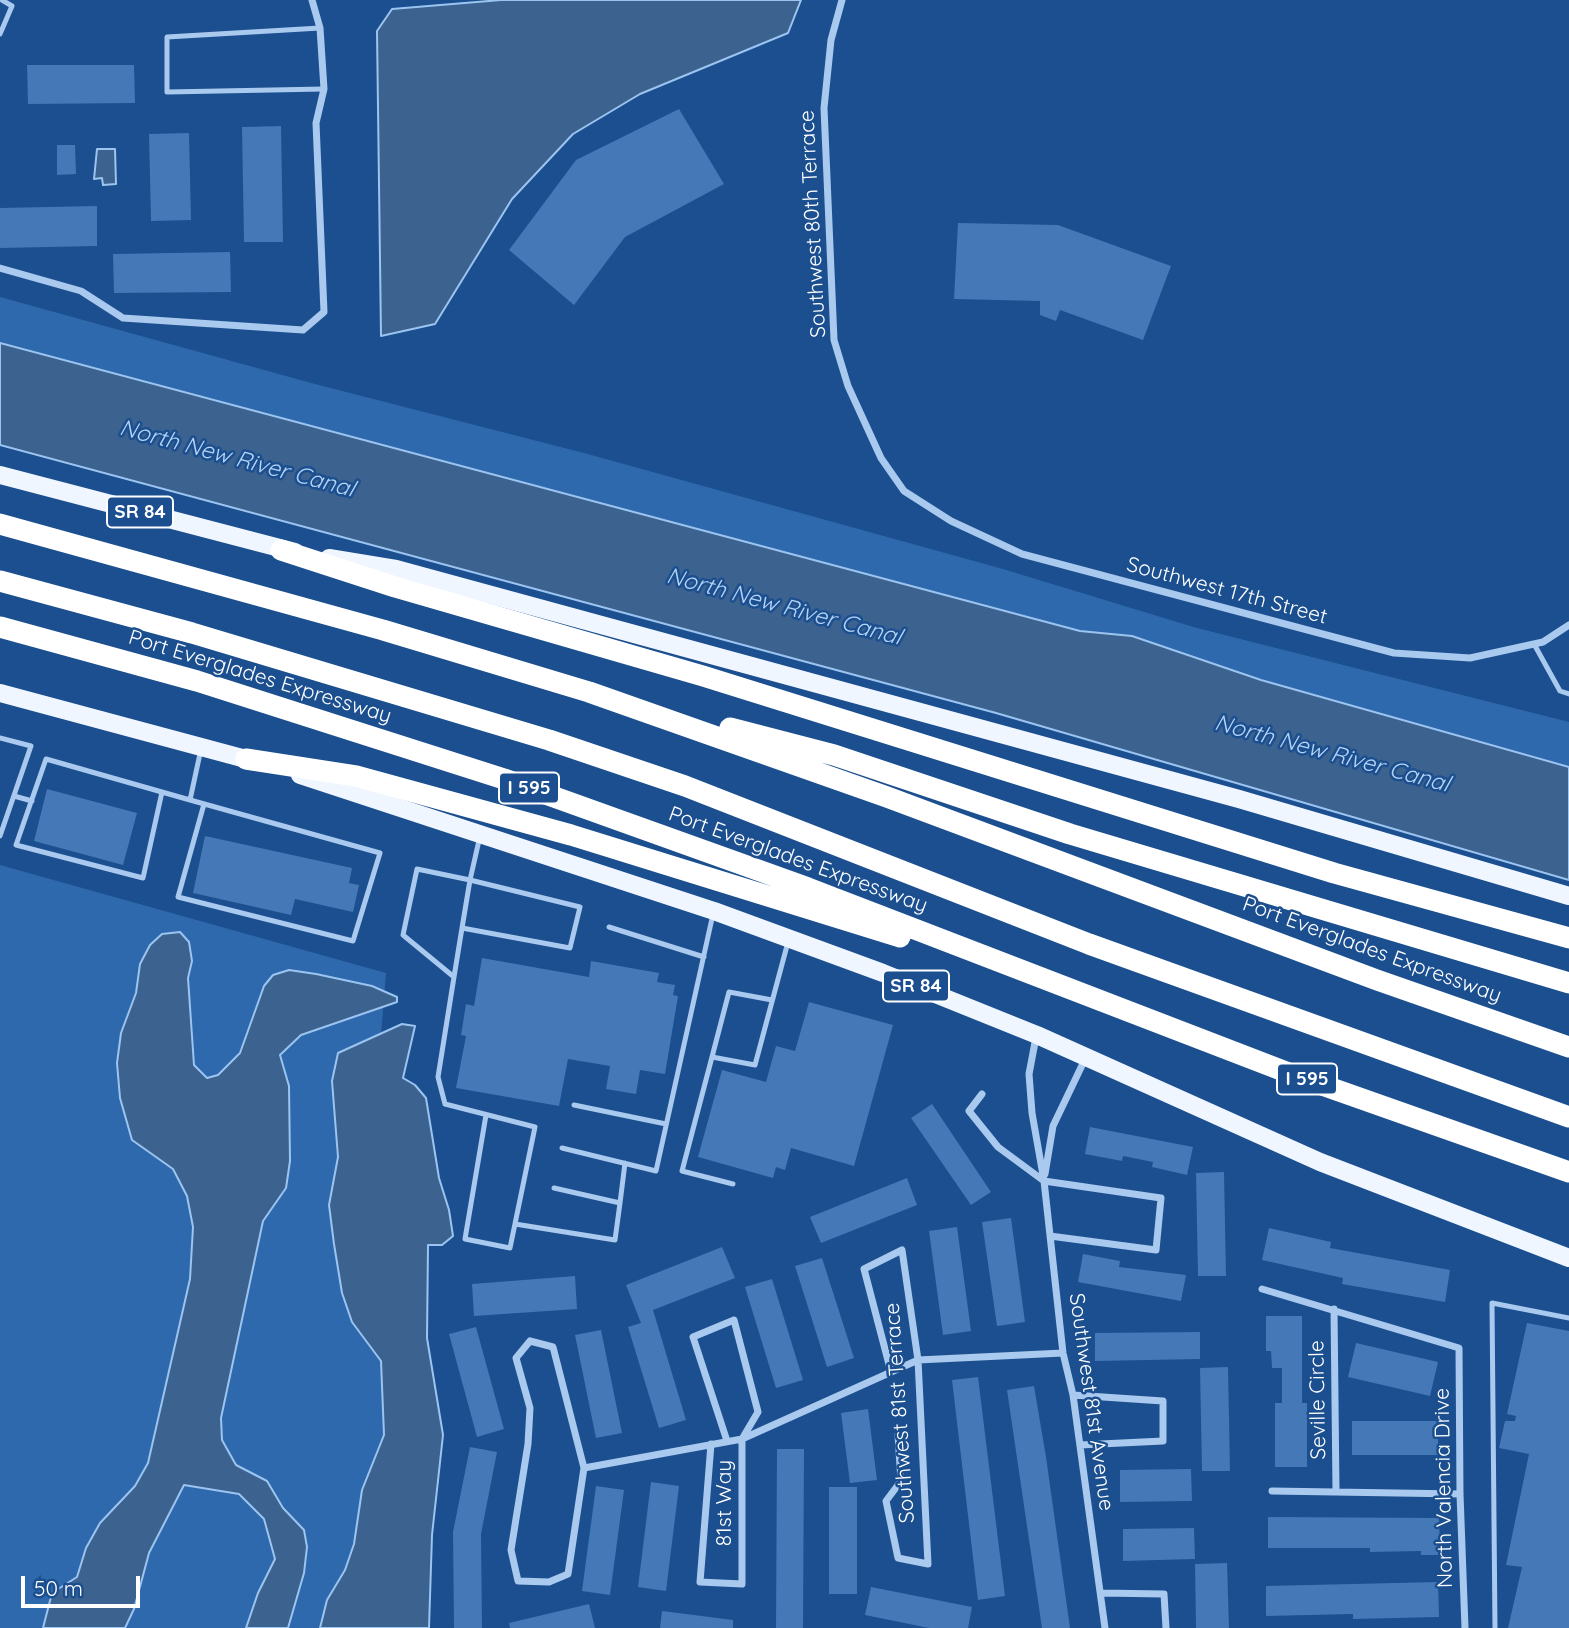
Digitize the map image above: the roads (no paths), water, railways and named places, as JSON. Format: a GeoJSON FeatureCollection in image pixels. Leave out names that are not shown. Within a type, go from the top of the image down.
{"type":"FeatureCollection","features":[{"type":"Feature","properties":{"kind":"highway","name":"Port Everglades Expressway"},"geometry":{"type":"LineString","coordinates":[[0,524],[383,630],[589,692],[887,797],[1377,980],[1569,1047]]}},
{"type":"Feature","properties":{"kind":"highway"},"geometry":{"type":"LineString","coordinates":[[281,550],[395,587],[690,672],[1334,873],[1569,938]]}},
{"type":"Feature","properties":{"kind":"highway"},"geometry":{"type":"LineString","coordinates":[[0,581],[232,644],[549,740],[685,786],[1088,944],[1569,1117]]}},
{"type":"Feature","properties":{"kind":"highway","name":"Port Everglades Expressway"},"geometry":{"type":"LineString","coordinates":[[0,627],[197,681],[503,779],[796,884],[1294,1075],[1569,1172]]}},
{"type":"Feature","properties":{"kind":"highway"},"geometry":{"type":"LineString","coordinates":[[589,692],[834,755],[1070,834],[1569,983]]}},
{"type":"Feature","properties":{"kind":"highway"},"geometry":{"type":"LineString","coordinates":[[246,759],[356,776],[571,835],[805,909],[1047,981]]}},
{"type":"Feature","properties":{"kind":"main road","name":"SR 84"},"geometry":{"type":"LineString","coordinates":[[0,475],[281,550],[423,576],[1239,799],[1569,897]]}},
{"type":"Feature","properties":{"kind":"main road","name":"SR 84"},"geometry":{"type":"LineString","coordinates":[[0,693],[246,759],[714,911],[1037,1035],[1320,1162],[1569,1258]]}},
{"type":"Feature","properties":{"kind":"street"},"geometry":{"type":"LineString","coordinates":[[0,268],[80,291],[123,318],[303,330],[324,312],[316,123],[324,89],[320,28],[312,0]]}},
{"type":"Feature","properties":{"kind":"street","name":"Southwest 80th Terrace"},"geometry":{"type":"LineString","coordinates":[[842,0],[831,40],[824,108],[834,340],[848,386],[893,477]]}},
{"type":"Feature","properties":{"kind":"street","name":"Southwest 17th Street"},"geometry":{"type":"LineString","coordinates":[[893,477],[904,491],[951,521],[1022,554],[1394,653],[1470,658],[1544,642],[1569,625]]}},
{"type":"Feature","properties":{"kind":"street","name":"Southwest 81st Avenue"},"geometry":{"type":"LineString","coordinates":[[1037,1035],[1029,1074],[1032,1113],[1044,1181],[1063,1353],[1073,1395],[1105,1628]]}},
{"type":"Feature","properties":{"kind":"street","name":"Southwest 81st Avenue"},"geometry":{"type":"LineString","coordinates":[[1044,1181],[1053,1126],[1086,1058]]}},
{"type":"Feature","properties":{"kind":"street"},"geometry":{"type":"LineString","coordinates":[[982,1094],[969,1111],[998,1147],[1044,1181],[1161,1198],[1156,1250],[1050,1236]]}},
{"type":"Feature","properties":{"kind":"street","name":"Southwest 81st Terrace"},"geometry":{"type":"LineString","coordinates":[[891,1372],[864,1269],[902,1250],[918,1360],[928,1564],[898,1558],[886,1501],[901,1481],[898,1436]]}},
{"type":"Feature","properties":{"kind":"street","name":"Seville Circle"},"geometry":{"type":"LineString","coordinates":[[1262,1289],[1459,1348]]}},
{"type":"Feature","properties":{"kind":"street","name":"Seville Circle"},"geometry":{"type":"LineString","coordinates":[[1334,1309],[1336,1491]]}},
{"type":"Feature","properties":{"kind":"street","name":"81st Way"},"geometry":{"type":"LineString","coordinates":[[710,1444],[700,1582],[742,1584],[742,1439],[758,1412],[734,1320],[693,1337],[727,1441]]}},
{"type":"Feature","properties":{"kind":"street"},"geometry":{"type":"LineString","coordinates":[[530,1341],[553,1347],[584,1468],[568,1574],[549,1582],[518,1581],[511,1550],[528,1444],[530,1408],[516,1358],[530,1341]]}},
{"type":"Feature","properties":{"kind":"street","name":"North Valencia Drive"},"geometry":{"type":"LineString","coordinates":[[1459,1348],[1460,1494],[1465,1628]]}},
{"type":"Feature","properties":{"kind":"street"},"geometry":{"type":"LineString","coordinates":[[584,1468],[742,1439],[918,1360],[1063,1353]]}},
{"type":"Feature","properties":{"kind":"street"},"geometry":{"type":"LineString","coordinates":[[1073,1395],[1163,1401],[1163,1440],[1080,1445]]}},
{"type":"Feature","properties":{"kind":"street","name":"Seville Circle"},"geometry":{"type":"LineString","coordinates":[[1272,1491],[1460,1494]]}},
{"type":"Feature","properties":{"kind":"street"},"geometry":{"type":"LineString","coordinates":[[1101,1593],[1164,1594],[1166,1628]]}},
{"type":"Feature","properties":{"kind":"lane"},"geometry":{"type":"LineString","coordinates":[[0,34],[12,6],[2,0]]}},
{"type":"Feature","properties":{"kind":"lane"},"geometry":{"type":"LineString","coordinates":[[320,28],[167,37],[167,92],[324,89]]}},
{"type":"Feature","properties":{"kind":"lane"},"geometry":{"type":"LineString","coordinates":[[1534,644],[1560,691],[1569,694]]}},
{"type":"Feature","properties":{"kind":"lane"},"geometry":{"type":"LineString","coordinates":[[0,738],[31,747],[0,836]]}},
{"type":"Feature","properties":{"kind":"lane"},"geometry":{"type":"LineString","coordinates":[[190,800],[202,747]]}},
{"type":"Feature","properties":{"kind":"lane"},"geometry":{"type":"LineString","coordinates":[[162,792],[143,878],[16,845],[46,759],[380,853],[353,941],[178,897],[204,804]]}},
{"type":"Feature","properties":{"kind":"lane"},"geometry":{"type":"LineString","coordinates":[[14,796],[32,801]]}},
{"type":"Feature","properties":{"kind":"lane"},"geometry":{"type":"LineString","coordinates":[[480,833],[438,1077],[445,1104],[535,1127],[510,1248],[466,1239],[486,1115]]}},
{"type":"Feature","properties":{"kind":"lane"},"geometry":{"type":"LineString","coordinates":[[454,976],[403,935],[417,869],[580,907],[570,948],[462,929]]}},
{"type":"Feature","properties":{"kind":"lane"},"geometry":{"type":"LineString","coordinates":[[562,1148],[656,1171],[714,911]]}},
{"type":"Feature","properties":{"kind":"lane"},"geometry":{"type":"LineString","coordinates":[[609,928],[704,957]]}},
{"type":"Feature","properties":{"kind":"lane"},"geometry":{"type":"LineString","coordinates":[[712,1057],[755,1065],[789,939]]}},
{"type":"Feature","properties":{"kind":"lane"},"geometry":{"type":"LineString","coordinates":[[733,1184],[682,1171],[729,992],[772,1000]]}},
{"type":"Feature","properties":{"kind":"lane"},"geometry":{"type":"LineString","coordinates":[[574,1105],[666,1125]]}},
{"type":"Feature","properties":{"kind":"lane"},"geometry":{"type":"LineString","coordinates":[[515,1224],[615,1240],[625,1163]]}},
{"type":"Feature","properties":{"kind":"lane"},"geometry":{"type":"LineString","coordinates":[[554,1188],[620,1203]]}},
{"type":"Feature","properties":{"kind":"lane"},"geometry":{"type":"LineString","coordinates":[[1495,1628],[1492,1303],[1569,1318]]}},
{"type":"Feature","properties":{"kind":"water"},"geometry":{"type":"Polygon","coordinates":[[[501,0],[801,0],[788,33],[640,94],[573,134],[512,199],[435,324],[381,336],[377,31],[392,9],[501,0]]]}},
{"type":"Feature","properties":{"kind":"water"},"geometry":{"type":"Polygon","coordinates":[[[97,149],[115,149],[116,184],[103,185],[102,178],[94,179],[97,149]]]}},
{"type":"Feature","properties":{"kind":"water","name":"North New River Canal"},"geometry":{"type":"Polygon","coordinates":[[[0,343],[1080,631],[1132,636],[1261,680],[1569,767],[1569,880],[996,713],[0,445],[0,343]]]}},
{"type":"Feature","properties":{"kind":"water"},"geometry":{"type":"Polygon","coordinates":[[[180,932],[189,942],[192,961],[188,978],[194,1065],[207,1078],[218,1075],[240,1053],[264,986],[273,975],[289,970],[316,974],[372,986],[397,997],[397,1002],[301,1035],[280,1055],[289,1086],[290,1161],[286,1188],[263,1221],[221,1418],[222,1440],[236,1465],[267,1481],[283,1508],[304,1530],[307,1547],[304,1573],[288,1628],[246,1628],[258,1593],[275,1559],[264,1519],[239,1494],[184,1485],[149,1553],[134,1609],[125,1628],[43,1628],[52,1593],[77,1577],[86,1548],[100,1523],[135,1486],[148,1463],[190,1279],[193,1227],[187,1196],[173,1169],[132,1140],[120,1098],[117,1063],[121,1033],[136,993],[140,964],[150,945],[162,934],[180,932]]]}},
{"type":"Feature","properties":{"kind":"water"},"geometry":{"type":"Polygon","coordinates":[[[402,1024],[415,1026],[403,1078],[415,1085],[426,1098],[439,1178],[449,1210],[453,1236],[442,1245],[428,1245],[427,1338],[443,1435],[432,1535],[429,1628],[320,1628],[327,1600],[345,1570],[354,1544],[362,1490],[384,1435],[381,1361],[352,1322],[342,1293],[334,1244],[329,1205],[338,1157],[332,1081],[338,1053],[402,1024]]]}}]}
